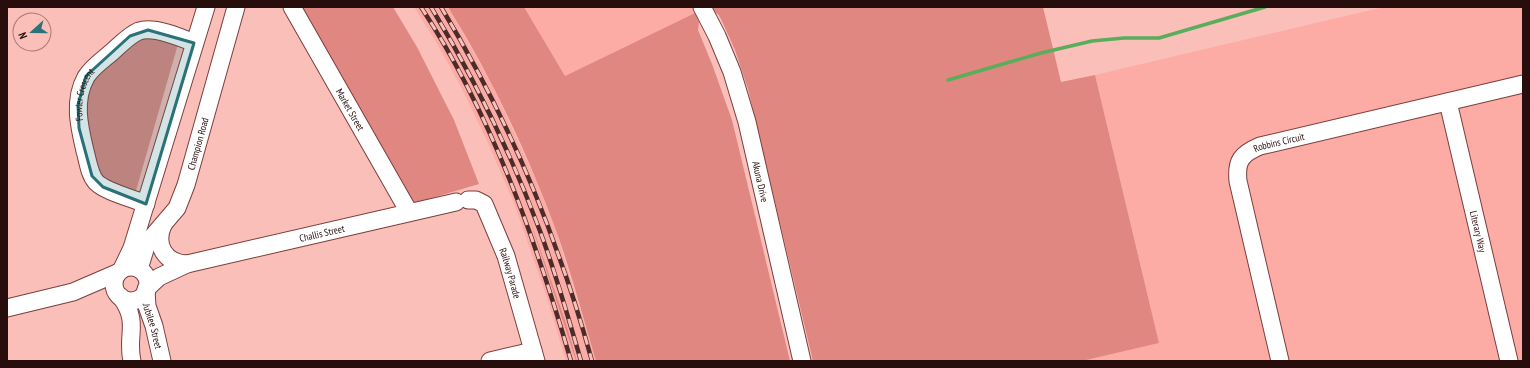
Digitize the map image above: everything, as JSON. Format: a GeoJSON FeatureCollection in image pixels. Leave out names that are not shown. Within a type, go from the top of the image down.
{"type":"FeatureCollection","features":[{"type":"Feature","properties":{"kind":"street"},"geometry":{"type":"LineString","coordinates":[[120,296],[114,285],[115,279],[132,248],[206,7]]}},
{"type":"Feature","properties":{"kind":"street","name":"Champion Road"},"geometry":{"type":"LineString","coordinates":[[140,270],[148,243],[152,236],[177,208],[186,185],[236,7]]}},
{"type":"Feature","properties":{"kind":"street","name":"Market Street"},"geometry":{"type":"LineString","coordinates":[[292,7],[409,212]]}},
{"type":"Feature","properties":{"kind":"street","name":"Akuna Drive"},"geometry":{"type":"LineString","coordinates":[[702,7],[717,36],[732,72],[747,122],[802,361]]}},
{"type":"Feature","properties":{"kind":"street","name":"Fowler Crescent"},"geometry":{"type":"LineString","coordinates":[[146,204],[103,187],[92,176],[77,116],[82,87],[86,76],[93,69],[130,36],[139,31],[148,30],[169,33],[194,42]]}},
{"type":"Feature","properties":{"kind":"street","name":"Robbins Circuit"},"geometry":{"type":"LineString","coordinates":[[1280,361],[1238,181],[1237,170],[1240,159],[1249,150],[1260,146],[1523,84]]}},
{"type":"Feature","properties":{"kind":"street","name":"Literary Way"},"geometry":{"type":"LineString","coordinates":[[1448,102],[1509,361]]}},
{"type":"Feature","properties":{"kind":"street","name":"Railway Parade"},"geometry":{"type":"LineString","coordinates":[[462,201],[476,200],[484,204],[506,256],[535,356]]}},
{"type":"Feature","properties":{"kind":"street","name":"Challis Street"},"geometry":{"type":"LineString","coordinates":[[140,270],[156,266],[187,264],[462,201]]}},
{"type":"Feature","properties":{"kind":"street"},"geometry":{"type":"LineString","coordinates":[[163,225],[159,238],[161,248],[172,260],[187,264]]}},
{"type":"Feature","properties":{"kind":"street","name":"Challis Street"},"geometry":{"type":"LineString","coordinates":[[146,290],[159,277],[187,264]]}},
{"type":"Feature","properties":{"kind":"street"},"geometry":{"type":"LineString","coordinates":[[7,308],[73,292],[131,267],[140,270],[146,278],[146,290],[141,297],[136,299],[128,300],[107,292],[73,292]]}},
{"type":"Feature","properties":{"kind":"street","name":"Jubilee Street"},"geometry":{"type":"LineString","coordinates":[[146,290],[147,306],[156,333],[162,361]]}},
{"type":"Feature","properties":{"kind":"street","name":"Jubilee Street"},"geometry":{"type":"LineString","coordinates":[[120,296],[128,307],[131,317],[132,361]]}},
{"type":"Feature","properties":{"kind":"street"},"geometry":{"type":"LineString","coordinates":[[490,361],[535,356]]}},
{"type":"Feature","properties":{"kind":"highlighted area"},"geometry":{"type":"Polygon","coordinates":[[[148,30],[194,43],[146,204],[103,187],[92,176],[79,128],[78,105],[86,76],[130,36],[148,30]]]}},
{"type":"Feature","properties":{"kind":"shaded area"},"geometry":{"type":"Polygon","coordinates":[[[300,7],[393,7],[417,47],[454,120],[479,184],[412,204],[300,7]]]}},
{"type":"Feature","properties":{"kind":"shaded area"},"geometry":{"type":"Polygon","coordinates":[[[414,7],[448,7],[493,87],[536,180],[557,234],[596,361],[577,361],[565,320],[538,242],[576,361],[566,361],[547,298],[514,203],[487,141],[461,87],[436,42],[414,7]]]}},
{"type":"Feature","properties":{"kind":"shaded area"},"geometry":{"type":"Polygon","coordinates":[[[448,7],[524,7],[565,76],[695,13],[699,22],[698,30],[732,120],[790,361],[596,361],[573,281],[557,233],[534,174],[480,61],[448,7]]]}},
{"type":"Feature","properties":{"kind":"shaded area"},"geometry":{"type":"Polygon","coordinates":[[[524,7],[707,7],[565,76],[524,7]]]}},
{"type":"Feature","properties":{"kind":"shaded area"},"geometry":{"type":"Polygon","coordinates":[[[710,7],[1043,7],[1061,82],[1095,75],[1159,343],[1082,361],[813,361],[748,89],[735,50],[721,19],[718,14],[712,12],[710,7]]]}},
{"type":"Feature","properties":{"kind":"shaded area"},"geometry":{"type":"Polygon","coordinates":[[[1384,7],[1523,7],[1523,361],[1082,361],[1159,343],[1095,75],[1384,7]]]}},
{"type":"Feature","properties":{"kind":"shaded area"},"geometry":{"type":"Polygon","coordinates":[[[145,37],[178,44],[135,194],[99,180],[81,120],[88,85],[130,42],[145,37]]]}},
{"type":"Feature","properties":{"kind":"shaded area"},"geometry":{"type":"Polygon","coordinates":[[[529,217],[565,320],[577,361],[576,361],[529,217]]]}},
{"type":"Feature","properties":{"kind":"waterway"},"geometry":{"type":"LineString","coordinates":[[948,80],[1041,53],[1092,41],[1124,38],[1159,38],[1265,7]]}},
{"type":"Feature","properties":{"kind":"railway"},"geometry":{"type":"LineString","coordinates":[[421,7],[446,48],[469,91],[509,178],[542,269],[571,361]]}},
{"type":"Feature","properties":{"kind":"railway"},"geometry":{"type":"LineString","coordinates":[[431,7],[491,116],[517,173],[546,247],[581,361]]}},
{"type":"Feature","properties":{"kind":"railway"},"geometry":{"type":"LineString","coordinates":[[441,7],[491,97],[534,190],[567,280],[592,361]]}}]}
